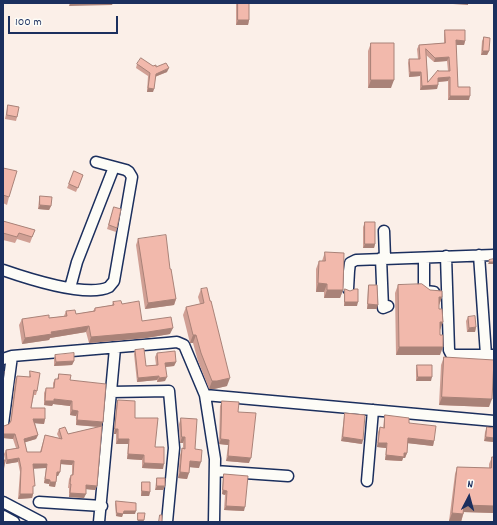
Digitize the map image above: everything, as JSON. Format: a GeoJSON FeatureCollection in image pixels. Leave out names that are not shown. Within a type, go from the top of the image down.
{"type":"FeatureCollection","features":[{"type":"Feature","properties":{"kind":"street"},"geometry":{"type":"LineString","coordinates":[[3,270],[70,288],[105,290],[109,288],[114,281],[132,177],[129,172],[96,162]]}},
{"type":"Feature","properties":{"kind":"street"},"geometry":{"type":"LineString","coordinates":[[70,288],[77,262],[114,167]]}},
{"type":"Feature","properties":{"kind":"street"},"geometry":{"type":"LineString","coordinates":[[384,231],[383,308],[388,306]]}},
{"type":"Feature","properties":{"kind":"street"},"geometry":{"type":"LineString","coordinates":[[446,256],[449,350],[451,354],[455,355],[490,355],[479,255]]}},
{"type":"Feature","properties":{"kind":"street"},"geometry":{"type":"LineString","coordinates":[[348,289],[350,263],[356,260],[494,255]]}},
{"type":"Feature","properties":{"kind":"street"},"geometry":{"type":"LineString","coordinates":[[424,258],[424,289],[431,292],[447,293]]}},
{"type":"Feature","properties":{"kind":"street"},"geometry":{"type":"LineString","coordinates":[[3,424],[8,357],[177,342],[184,345],[205,395],[215,459],[214,522]]}},
{"type":"Feature","properties":{"kind":"street"},"geometry":{"type":"LineString","coordinates":[[99,522],[102,506],[115,348]]}},
{"type":"Feature","properties":{"kind":"street"},"geometry":{"type":"LineString","coordinates":[[111,392],[169,391],[174,448],[167,522]]}},
{"type":"Feature","properties":{"kind":"street"},"geometry":{"type":"LineString","coordinates":[[205,395],[494,420]]}},
{"type":"Feature","properties":{"kind":"street"},"geometry":{"type":"LineString","coordinates":[[367,481],[373,410]]}},
{"type":"Feature","properties":{"kind":"street"},"geometry":{"type":"LineString","coordinates":[[215,471],[288,476]]}},
{"type":"Feature","properties":{"kind":"street"},"geometry":{"type":"LineString","coordinates":[[3,502],[41,522]]}},
{"type":"Feature","properties":{"kind":"street"},"geometry":{"type":"LineString","coordinates":[[39,502],[102,506]]}},
{"type":"Feature","properties":{"kind":"street"},"geometry":{"type":"LineString","coordinates":[[3,516],[14,522]]}},
{"type":"Feature","properties":{"kind":"building"},"geometry":{"type":"Polygon","coordinates":[[[238,3],[249,3],[249,20],[238,20],[238,3]]]}},
{"type":"Feature","properties":{"kind":"building"},"geometry":{"type":"Polygon","coordinates":[[[445,30],[465,30],[465,41],[456,40],[458,87],[470,87],[470,96],[450,96],[450,77],[438,78],[438,85],[422,86],[421,72],[410,72],[409,59],[420,59],[419,45],[445,43],[445,30]],[[426,49],[428,82],[438,70],[450,71],[449,57],[435,58],[426,49]]]}},
{"type":"Feature","properties":{"kind":"building"},"geometry":{"type":"Polygon","coordinates":[[[484,37],[490,38],[489,51],[483,51],[484,37]]]}},
{"type":"Feature","properties":{"kind":"building"},"geometry":{"type":"Polygon","coordinates":[[[371,43],[394,43],[394,80],[371,80],[371,43]]]}},
{"type":"Feature","properties":{"kind":"building"},"geometry":{"type":"Polygon","coordinates":[[[141,58],[153,66],[156,65],[156,67],[166,63],[169,68],[156,74],[154,89],[148,88],[150,73],[137,64],[141,58]]]}},
{"type":"Feature","properties":{"kind":"building"},"geometry":{"type":"Polygon","coordinates":[[[8,105],[19,107],[17,117],[7,115],[8,105]]]}},
{"type":"Feature","properties":{"kind":"building"},"geometry":{"type":"Polygon","coordinates":[[[3,168],[17,171],[9,197],[3,195],[3,168]]]}},
{"type":"Feature","properties":{"kind":"building"},"geometry":{"type":"Polygon","coordinates":[[[74,171],[83,175],[78,188],[69,184],[74,171]]]}},
{"type":"Feature","properties":{"kind":"building"},"geometry":{"type":"Polygon","coordinates":[[[40,196],[52,197],[51,206],[40,205],[40,196]]]}},
{"type":"Feature","properties":{"kind":"building"},"geometry":{"type":"Polygon","coordinates":[[[114,207],[121,209],[117,228],[109,225],[114,207]]]}},
{"type":"Feature","properties":{"kind":"building"},"geometry":{"type":"Polygon","coordinates":[[[3,221],[35,230],[32,237],[19,233],[17,237],[3,233],[3,221]]]}},
{"type":"Feature","properties":{"kind":"building"},"geometry":{"type":"Polygon","coordinates":[[[365,222],[375,222],[375,244],[365,244],[365,222]]]}},
{"type":"Feature","properties":{"kind":"building"},"geometry":{"type":"Polygon","coordinates":[[[166,235],[170,269],[176,299],[148,303],[138,239],[166,235]]]}},
{"type":"Feature","properties":{"kind":"building"},"geometry":{"type":"Polygon","coordinates":[[[325,252],[344,253],[343,290],[327,290],[327,284],[318,283],[319,261],[325,261],[325,252]]]}},
{"type":"Feature","properties":{"kind":"building"},"geometry":{"type":"Polygon","coordinates":[[[494,259],[494,262],[489,262],[489,260],[494,259]]]}},
{"type":"Feature","properties":{"kind":"building"},"geometry":{"type":"Polygon","coordinates":[[[422,284],[430,290],[442,291],[442,297],[439,297],[439,309],[442,309],[443,322],[440,322],[440,335],[443,335],[443,347],[399,347],[398,285],[422,284]]]}},
{"type":"Feature","properties":{"kind":"building"},"geometry":{"type":"Polygon","coordinates":[[[369,285],[377,285],[378,305],[368,304],[369,285]]]}},
{"type":"Feature","properties":{"kind":"building"},"geometry":{"type":"Polygon","coordinates":[[[207,288],[230,378],[217,381],[212,381],[196,335],[193,335],[186,307],[204,303],[201,289],[207,288]]]}},
{"type":"Feature","properties":{"kind":"building"},"geometry":{"type":"Polygon","coordinates":[[[345,289],[350,291],[358,289],[358,302],[345,302],[345,289]]]}},
{"type":"Feature","properties":{"kind":"building"},"geometry":{"type":"Polygon","coordinates":[[[121,301],[122,304],[139,301],[142,321],[171,317],[173,328],[148,332],[91,337],[89,326],[25,338],[22,319],[49,315],[49,318],[67,316],[66,311],[75,310],[76,314],[95,311],[95,308],[114,305],[113,302],[121,301]]]}},
{"type":"Feature","properties":{"kind":"building"},"geometry":{"type":"Polygon","coordinates":[[[475,316],[476,327],[469,328],[468,317],[475,316]]]}},
{"type":"Feature","properties":{"kind":"building"},"geometry":{"type":"Polygon","coordinates":[[[144,349],[146,366],[158,365],[157,353],[175,351],[176,362],[165,363],[167,377],[159,378],[159,376],[138,378],[135,350],[144,349]]]}},
{"type":"Feature","properties":{"kind":"building"},"geometry":{"type":"Polygon","coordinates":[[[74,353],[74,361],[56,362],[55,355],[74,353]]]}},
{"type":"Feature","properties":{"kind":"building"},"geometry":{"type":"Polygon","coordinates":[[[444,357],[494,360],[492,399],[442,397],[444,357]]]}},
{"type":"Feature","properties":{"kind":"building"},"geometry":{"type":"Polygon","coordinates":[[[417,365],[432,365],[432,377],[418,377],[417,365]]]}},
{"type":"Feature","properties":{"kind":"building"},"geometry":{"type":"Polygon","coordinates":[[[30,371],[40,373],[37,391],[34,390],[31,408],[45,408],[45,419],[33,419],[38,435],[24,439],[27,452],[41,452],[45,435],[62,439],[59,429],[65,427],[68,434],[102,426],[97,486],[86,485],[86,494],[70,493],[71,475],[73,475],[74,461],[61,460],[60,472],[57,472],[56,482],[50,482],[50,480],[45,479],[47,464],[33,464],[35,486],[33,486],[33,494],[20,494],[21,468],[19,458],[7,460],[6,450],[19,448],[15,434],[3,434],[3,426],[9,424],[11,421],[17,376],[30,377],[30,371]]]}},
{"type":"Feature","properties":{"kind":"building"},"geometry":{"type":"Polygon","coordinates":[[[59,374],[71,375],[70,380],[106,384],[103,422],[77,420],[78,411],[72,410],[72,401],[54,399],[54,401],[45,401],[46,388],[54,388],[55,379],[58,379],[59,374]]]}},
{"type":"Feature","properties":{"kind":"building"},"geometry":{"type":"Polygon","coordinates":[[[118,400],[135,401],[135,418],[158,418],[155,447],[164,447],[164,464],[144,463],[144,455],[128,454],[129,439],[118,439],[118,429],[115,429],[118,400]]]}},
{"type":"Feature","properties":{"kind":"building"},"geometry":{"type":"Polygon","coordinates":[[[222,401],[239,402],[238,412],[256,413],[251,458],[228,456],[229,440],[221,439],[222,401]]]}},
{"type":"Feature","properties":{"kind":"building"},"geometry":{"type":"Polygon","coordinates":[[[345,413],[365,415],[363,440],[343,437],[345,413]]]}},
{"type":"Feature","properties":{"kind":"building"},"geometry":{"type":"Polygon","coordinates":[[[385,415],[409,418],[409,423],[436,426],[434,441],[408,438],[407,453],[404,453],[404,457],[386,455],[387,443],[378,443],[380,427],[384,428],[385,415]]]}},
{"type":"Feature","properties":{"kind":"building"},"geometry":{"type":"Polygon","coordinates":[[[181,418],[197,419],[195,449],[202,450],[201,462],[190,461],[189,473],[180,472],[182,448],[185,449],[185,437],[182,437],[181,418]]]}},
{"type":"Feature","properties":{"kind":"building"},"geometry":{"type":"Polygon","coordinates":[[[487,427],[494,428],[494,438],[486,437],[487,427]]]}},
{"type":"Feature","properties":{"kind":"building"},"geometry":{"type":"Polygon","coordinates":[[[492,457],[494,457],[494,506],[464,505],[463,514],[452,513],[457,467],[491,468],[492,457]]]}},
{"type":"Feature","properties":{"kind":"building"},"geometry":{"type":"Polygon","coordinates":[[[3,460],[5,460],[3,472],[3,460]]]}},
{"type":"Feature","properties":{"kind":"building"},"geometry":{"type":"Polygon","coordinates":[[[224,474],[248,476],[245,507],[226,506],[227,491],[223,490],[224,474]]]}},
{"type":"Feature","properties":{"kind":"building"},"geometry":{"type":"Polygon","coordinates":[[[157,478],[165,478],[165,486],[157,486],[157,478]]]}},
{"type":"Feature","properties":{"kind":"building"},"geometry":{"type":"Polygon","coordinates":[[[142,482],[150,482],[150,492],[142,491],[142,482]]]}},
{"type":"Feature","properties":{"kind":"building"},"geometry":{"type":"Polygon","coordinates":[[[116,501],[136,503],[136,511],[124,511],[123,514],[117,513],[116,501]]]}},
{"type":"Feature","properties":{"kind":"building"},"geometry":{"type":"Polygon","coordinates":[[[138,513],[145,513],[144,520],[138,520],[138,513]]]}},
{"type":"Feature","properties":{"kind":"building"},"geometry":{"type":"Polygon","coordinates":[[[160,515],[162,515],[163,522],[159,522],[160,515]]]}}]}
